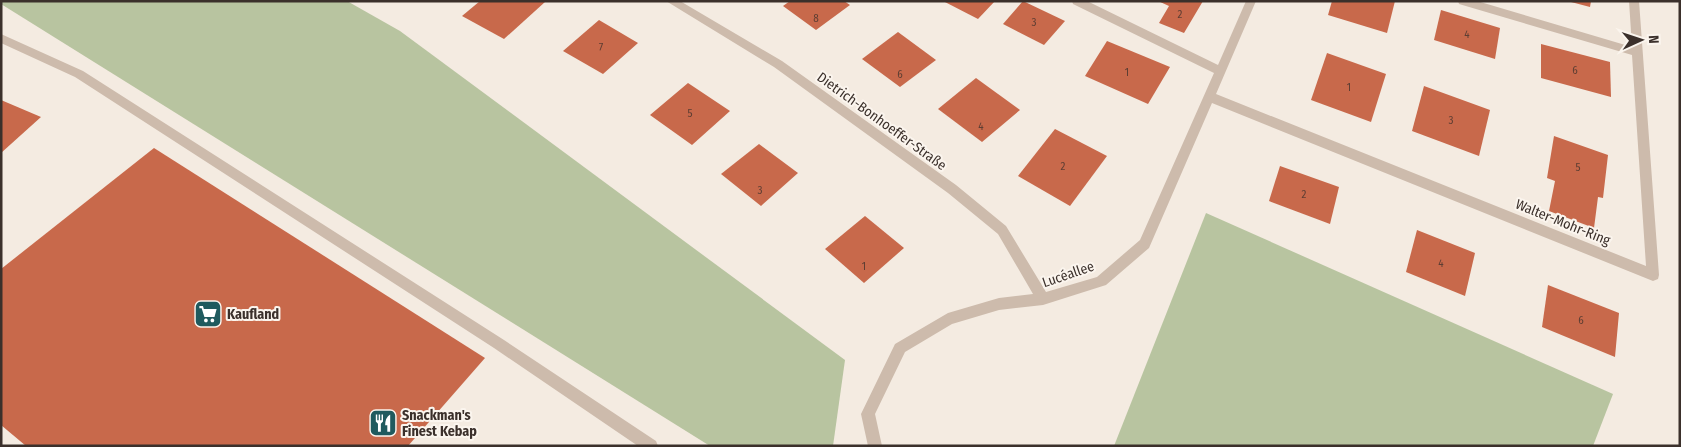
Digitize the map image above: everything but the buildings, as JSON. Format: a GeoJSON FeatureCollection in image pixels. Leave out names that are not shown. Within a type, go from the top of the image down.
{"type":"FeatureCollection","features":[{"type":"Feature","properties":{"kind":"street","name":"Dietrich-Bonhoeffer-Straße"},"geometry":{"type":"LineString","coordinates":[[672,1],[778,64],[959,195],[1002,230],[1043,299]]}},
{"type":"Feature","properties":{"kind":"street"},"geometry":{"type":"LineString","coordinates":[[1076,1],[1219,70]]}},
{"type":"Feature","properties":{"kind":"street","name":"Lucéallee"},"geometry":{"type":"LineString","coordinates":[[874,446],[868,414],[900,348],[948,319],[999,304],[1043,299],[1101,281],[1145,244],[1250,1]]}},
{"type":"Feature","properties":{"kind":"street"},"geometry":{"type":"LineString","coordinates":[[1463,1],[1638,53]]}},
{"type":"Feature","properties":{"kind":"street","name":"Walter-Mohr-Ring"},"geometry":{"type":"LineString","coordinates":[[1208,96],[1653,275],[1634,1]]}},
{"type":"Feature","properties":{"kind":"street"},"geometry":{"type":"LineString","coordinates":[[1,38],[79,74],[499,344],[652,446]]}},
{"type":"Feature","properties":{"kind":"green space"},"geometry":{"type":"Polygon","coordinates":[[[1,1],[347,1],[400,31],[845,360],[833,446],[710,446],[1,4],[1,1]]]}},
{"type":"Feature","properties":{"kind":"green space"},"geometry":{"type":"Polygon","coordinates":[[[1206,213],[1613,394],[1593,446],[1114,446],[1206,213]]]}},
{"type":"Feature","properties":{"kind":"place","name":"Kaufland"},"geometry":{"type":"Point","coordinates":[208,314]}},
{"type":"Feature","properties":{"kind":"place","name":"Snackman's Finest Kebap"},"geometry":{"type":"Point","coordinates":[383,423]}}]}
